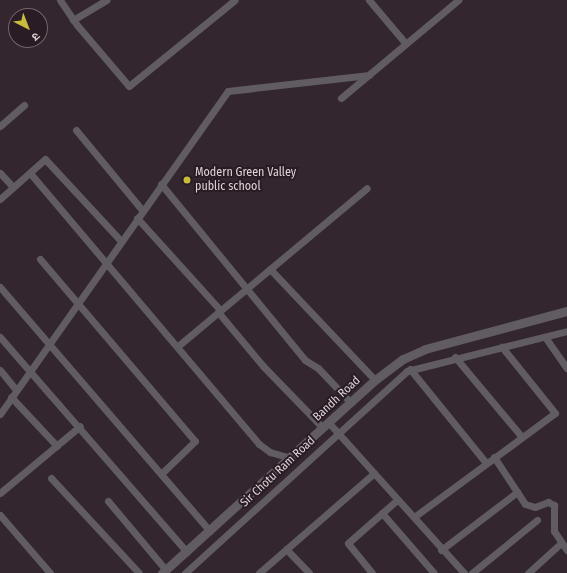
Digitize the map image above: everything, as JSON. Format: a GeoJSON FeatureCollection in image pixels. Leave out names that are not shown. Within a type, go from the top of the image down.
{"type":"FeatureCollection","features":[{"type":"Feature","properties":{"kind":"street"},"geometry":{"type":"LineString","coordinates":[[60,0],[73,20],[129,86],[235,0]]}},
{"type":"Feature","properties":{"kind":"street"},"geometry":{"type":"LineString","coordinates":[[73,20],[106,0]]}},
{"type":"Feature","properties":{"kind":"street"},"geometry":{"type":"LineString","coordinates":[[369,0],[406,44]]}},
{"type":"Feature","properties":{"kind":"street"},"geometry":{"type":"LineString","coordinates":[[341,98],[458,0]]}},
{"type":"Feature","properties":{"kind":"street"},"geometry":{"type":"LineString","coordinates":[[0,414],[106,261],[230,90],[369,75]]}},
{"type":"Feature","properties":{"kind":"street"},"geometry":{"type":"LineString","coordinates":[[0,125],[24,106]]}},
{"type":"Feature","properties":{"kind":"street"},"geometry":{"type":"LineString","coordinates":[[76,130],[143,211]]}},
{"type":"Feature","properties":{"kind":"street"},"geometry":{"type":"LineString","coordinates":[[0,199],[45,159],[121,241]]}},
{"type":"Feature","properties":{"kind":"street"},"geometry":{"type":"LineString","coordinates":[[0,173],[13,187]]}},
{"type":"Feature","properties":{"kind":"street"},"geometry":{"type":"LineString","coordinates":[[30,173],[178,346],[259,444],[270,452],[291,458]]}},
{"type":"Feature","properties":{"kind":"street"},"geometry":{"type":"LineString","coordinates":[[161,184],[305,360],[318,368],[350,402]]}},
{"type":"Feature","properties":{"kind":"street"},"geometry":{"type":"LineString","coordinates":[[178,346],[246,287],[270,269],[367,188]]}},
{"type":"Feature","properties":{"kind":"street"},"geometry":{"type":"LineString","coordinates":[[138,218],[219,311],[263,366],[326,425],[338,433],[414,517],[441,550],[464,573]]}},
{"type":"Feature","properties":{"kind":"street"},"geometry":{"type":"LineString","coordinates":[[40,258],[78,301],[195,441],[161,474]]}},
{"type":"Feature","properties":{"kind":"street"},"geometry":{"type":"LineString","coordinates":[[270,269],[374,380]]}},
{"type":"Feature","properties":{"kind":"street"},"geometry":{"type":"LineString","coordinates":[[0,287],[210,531]]}},
{"type":"Feature","properties":{"kind":"street","name":"Bandh Road"},"geometry":{"type":"LineString","coordinates":[[164,572],[291,458],[374,380],[425,349],[567,311]]}},
{"type":"Feature","properties":{"kind":"street","name":"Sir Chotu Ram Road"},"geometry":{"type":"LineString","coordinates":[[185,573],[410,369],[567,331]]}},
{"type":"Feature","properties":{"kind":"street"},"geometry":{"type":"LineString","coordinates":[[0,337],[29,372],[80,426],[187,552]]}},
{"type":"Feature","properties":{"kind":"street"},"geometry":{"type":"LineString","coordinates":[[545,337],[567,368]]}},
{"type":"Feature","properties":{"kind":"street"},"geometry":{"type":"LineString","coordinates":[[414,517],[555,412],[502,347]]}},
{"type":"Feature","properties":{"kind":"street"},"geometry":{"type":"LineString","coordinates":[[455,357],[522,438]]}},
{"type":"Feature","properties":{"kind":"street"},"geometry":{"type":"LineString","coordinates":[[410,369],[486,463]]}},
{"type":"Feature","properties":{"kind":"street"},"geometry":{"type":"LineString","coordinates":[[0,370],[16,390]]}},
{"type":"Feature","properties":{"kind":"street"},"geometry":{"type":"LineString","coordinates":[[11,397],[56,446]]}},
{"type":"Feature","properties":{"kind":"street"},"geometry":{"type":"LineString","coordinates":[[0,493],[80,426]]}},
{"type":"Feature","properties":{"kind":"street"},"geometry":{"type":"LineString","coordinates":[[494,457],[527,506],[548,502],[554,505],[554,531],[567,550]]}},
{"type":"Feature","properties":{"kind":"street"},"geometry":{"type":"LineString","coordinates":[[260,573],[374,473]]}},
{"type":"Feature","properties":{"kind":"street"},"geometry":{"type":"LineString","coordinates":[[51,478],[139,573]]}},
{"type":"Feature","properties":{"kind":"street"},"geometry":{"type":"LineString","coordinates":[[441,550],[517,492]]}},
{"type":"Feature","properties":{"kind":"street"},"geometry":{"type":"LineString","coordinates":[[372,573],[348,545],[398,500]]}},
{"type":"Feature","properties":{"kind":"street"},"geometry":{"type":"LineString","coordinates":[[108,502],[164,572]]}},
{"type":"Feature","properties":{"kind":"street"},"geometry":{"type":"LineString","coordinates":[[382,513],[434,573]]}},
{"type":"Feature","properties":{"kind":"street"},"geometry":{"type":"LineString","coordinates":[[0,515],[50,573]]}},
{"type":"Feature","properties":{"kind":"street"},"geometry":{"type":"LineString","coordinates":[[472,573],[536,520]]}},
{"type":"Feature","properties":{"kind":"street"},"geometry":{"type":"LineString","coordinates":[[528,573],[561,543]]}},
{"type":"Feature","properties":{"kind":"street"},"geometry":{"type":"LineString","coordinates":[[286,549],[309,573]]}},
{"type":"Feature","properties":{"kind":"place","name":"Modern Green Valley public school"},"geometry":{"type":"Point","coordinates":[187,180]}}]}
